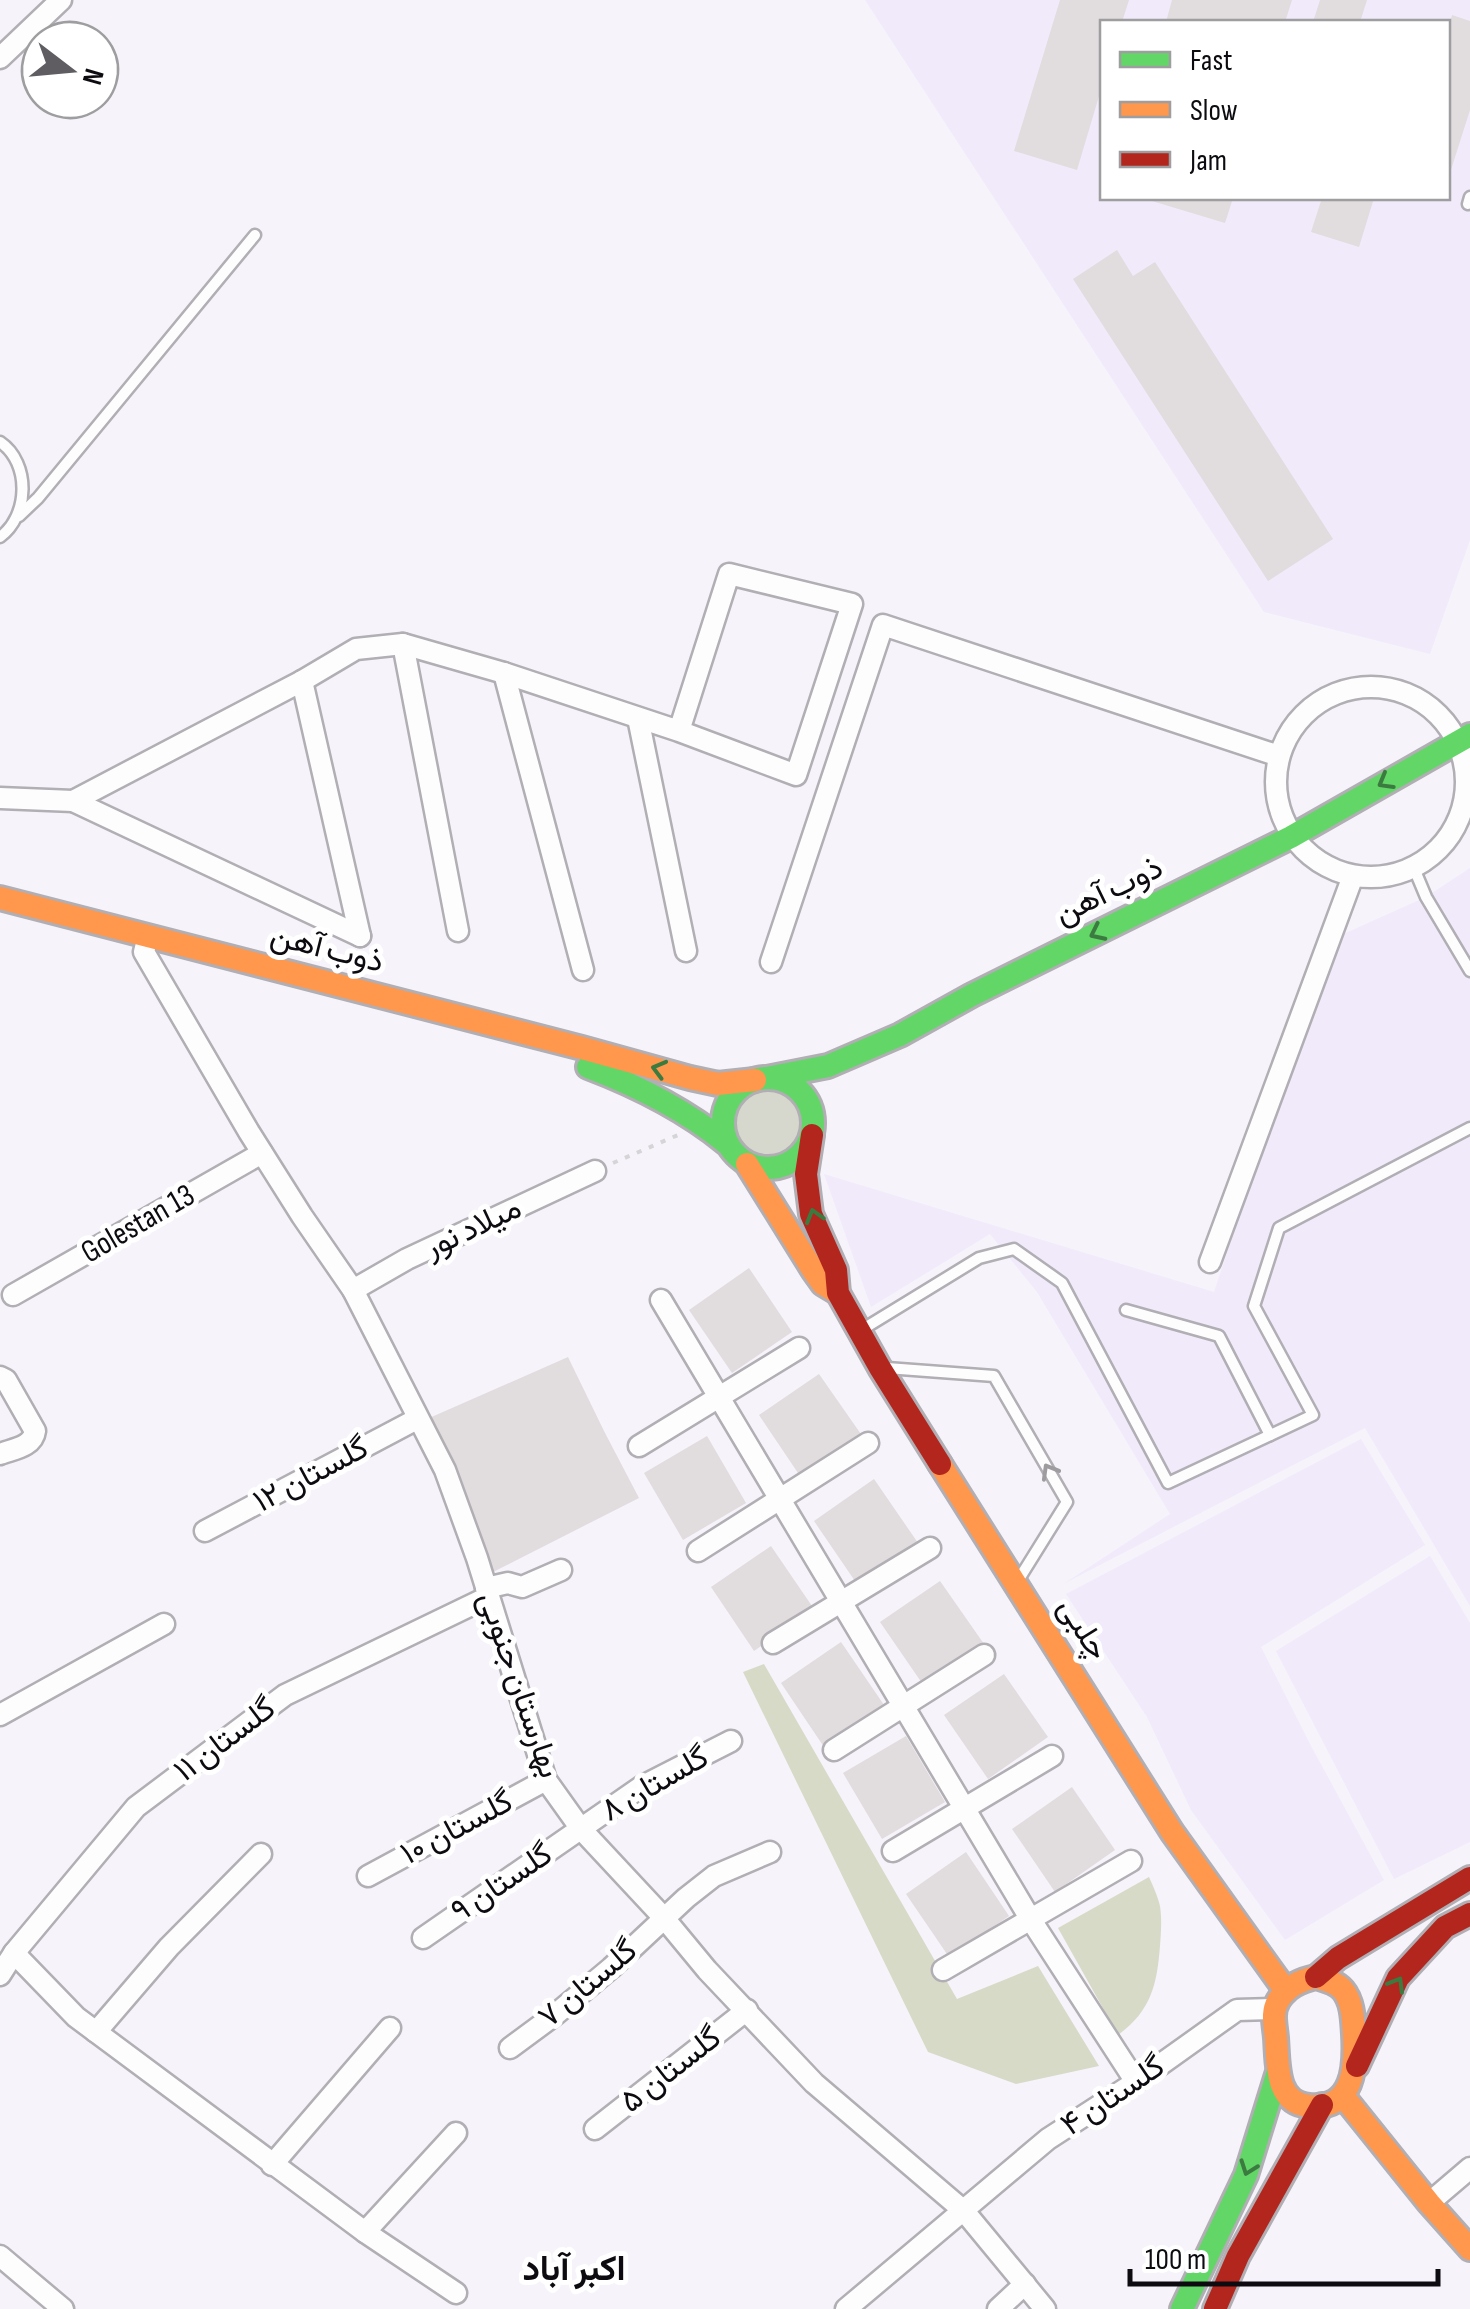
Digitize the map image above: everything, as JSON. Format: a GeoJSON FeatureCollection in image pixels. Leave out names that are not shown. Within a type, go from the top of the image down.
{"type":"FeatureCollection","features":[{"type":"Feature","properties":{"kind":"main road","name":"ذوب آهن"},"geometry":{"type":"LineString","coordinates":[[0,916],[146,944],[718,1084],[761,1079],[828,1066],[900,1035],[972,995],[1290,837],[1464,738]]}},
{"type":"Feature","properties":{"kind":"main road","name":"ذوب آهن"},"geometry":{"type":"LineString","coordinates":[[0,898],[146,944],[580,1064],[628,1081],[704,1124],[726,1143]]}},
{"type":"Feature","properties":{"kind":"main road"},"geometry":{"type":"LineString","coordinates":[[812,1135],[806,1148],[786,1165],[760,1168],[747,1164],[726,1143],[726,1106],[733,1094],[761,1079],[782,1080],[804,1096],[813,1124],[812,1135],[806,1174],[811,1214],[836,1270],[838,1293]]}},
{"type":"Feature","properties":{"kind":"main road"},"geometry":{"type":"LineString","coordinates":[[747,1164],[812,1270],[823,1284],[838,1293]]}},
{"type":"Feature","properties":{"kind":"main road","name":"چلبی"},"geometry":{"type":"LineString","coordinates":[[838,1293],[880,1368],[1280,2000]]}},
{"type":"Feature","properties":{"kind":"main road"},"geometry":{"type":"LineString","coordinates":[[1182,2309],[1246,2176],[1278,2076],[1280,2000],[1296,1983],[1316,1977],[1338,1958],[1470,1878]]}},
{"type":"Feature","properties":{"kind":"main road"},"geometry":{"type":"LineString","coordinates":[[1215,2309],[1238,2256],[1332,2101],[1354,2072],[1398,1978],[1445,1927],[1470,1914]]}},
{"type":"Feature","properties":{"kind":"main road"},"geometry":{"type":"LineString","coordinates":[[1316,1977],[1332,1981],[1345,1992],[1354,2027],[1354,2072]]}},
{"type":"Feature","properties":{"kind":"main road"},"geometry":{"type":"LineString","coordinates":[[1278,2076],[1295,2103],[1308,2106],[1332,2101]]}},
{"type":"Feature","properties":{"kind":"main road"},"geometry":{"type":"LineString","coordinates":[[1332,2101],[1470,2248]]}},
{"type":"Feature","properties":{"kind":"street"},"geometry":{"type":"LineString","coordinates":[[0,58],[61,0]]}},
{"type":"Feature","properties":{"kind":"street"},"geometry":{"type":"LineString","coordinates":[[74,801],[356,649],[403,644],[504,673],[796,775],[852,604],[729,574],[678,731]]}},
{"type":"Feature","properties":{"kind":"street"},"geometry":{"type":"LineString","coordinates":[[771,962],[883,625],[1279,756]]}},
{"type":"Feature","properties":{"kind":"street"},"geometry":{"type":"LineString","coordinates":[[403,644],[458,931]]}},
{"type":"Feature","properties":{"kind":"street"},"geometry":{"type":"LineString","coordinates":[[504,673],[584,970]]}},
{"type":"Feature","properties":{"kind":"street"},"geometry":{"type":"LineString","coordinates":[[0,798],[74,801],[360,936],[302,681]]}},
{"type":"Feature","properties":{"kind":"street"},"geometry":{"type":"LineString","coordinates":[[1384,687],[1413,696],[1464,738],[1467,802],[1452,831],[1431,856],[1403,872],[1353,876],[1298,848],[1290,837],[1279,804],[1279,756],[1301,718],[1324,699],[1353,688],[1384,687]]}},
{"type":"Feature","properties":{"kind":"street"},"geometry":{"type":"LineString","coordinates":[[638,718],[686,951]]}},
{"type":"Feature","properties":{"kind":"street"},"geometry":{"type":"LineString","coordinates":[[1210,1262],[1353,876]]}},
{"type":"Feature","properties":{"kind":"street","name":"بهارستان جنوبی"},"geometry":{"type":"LineString","coordinates":[[146,944],[262,1153],[353,1290],[445,1470],[546,1780],[581,1829],[707,1970],[814,2082],[964,2211],[1045,2309]]}},
{"type":"Feature","properties":{"kind":"street","name":"Golestan 13"},"geometry":{"type":"LineString","coordinates":[[13,1295],[262,1153]]}},
{"type":"Feature","properties":{"kind":"street","name":"میلاد نور"},"geometry":{"type":"LineString","coordinates":[[353,1290],[406,1259],[595,1171]]}},
{"type":"Feature","properties":{"kind":"street"},"geometry":{"type":"LineString","coordinates":[[661,1300],[1031,1920],[1136,2082]]}},
{"type":"Feature","properties":{"kind":"street"},"geometry":{"type":"LineString","coordinates":[[639,1446],[799,1348]]}},
{"type":"Feature","properties":{"kind":"street"},"geometry":{"type":"LineString","coordinates":[[0,1377],[6,1380],[35,1431],[30,1443],[0,1454]]}},
{"type":"Feature","properties":{"kind":"street","name":"گلستان ۱۲"},"geometry":{"type":"LineString","coordinates":[[205,1531],[417,1418]]}},
{"type":"Feature","properties":{"kind":"street"},"geometry":{"type":"LineString","coordinates":[[698,1551],[868,1443]]}},
{"type":"Feature","properties":{"kind":"street"},"geometry":{"type":"LineString","coordinates":[[773,1643],[930,1548]]}},
{"type":"Feature","properties":{"kind":"street"},"geometry":{"type":"LineString","coordinates":[[487,1592],[508,1583],[522,1587],[562,1570]]}},
{"type":"Feature","properties":{"kind":"street","name":"گلستان ۱۱"},"geometry":{"type":"LineString","coordinates":[[0,1975],[136,1807],[285,1695],[487,1592]]}},
{"type":"Feature","properties":{"kind":"street"},"geometry":{"type":"LineString","coordinates":[[0,1715],[164,1624]]}},
{"type":"Feature","properties":{"kind":"street"},"geometry":{"type":"LineString","coordinates":[[834,1750],[984,1655]]}},
{"type":"Feature","properties":{"kind":"street","name":"گلستان ۸"},"geometry":{"type":"LineString","coordinates":[[581,1829],[641,1787],[731,1741]]}},
{"type":"Feature","properties":{"kind":"street"},"geometry":{"type":"LineString","coordinates":[[893,1852],[1052,1756]]}},
{"type":"Feature","properties":{"kind":"street","name":"گلستان ۱۰"},"geometry":{"type":"LineString","coordinates":[[368,1876],[546,1780]]}},
{"type":"Feature","properties":{"kind":"street","name":"گلستان ۹"},"geometry":{"type":"LineString","coordinates":[[423,1938],[581,1829]]}},
{"type":"Feature","properties":{"kind":"street","name":"گلستان ۷"},"geometry":{"type":"LineString","coordinates":[[510,2048],[556,2014],[714,1876],[770,1852]]}},
{"type":"Feature","properties":{"kind":"street"},"geometry":{"type":"LineString","coordinates":[[96,2032],[169,1947],[260,1854]]}},
{"type":"Feature","properties":{"kind":"street"},"geometry":{"type":"LineString","coordinates":[[943,1970],[1132,1862]]}},
{"type":"Feature","properties":{"kind":"street"},"geometry":{"type":"LineString","coordinates":[[14,1953],[76,2017],[272,2165],[456,2294]]}},
{"type":"Feature","properties":{"kind":"street","name":"گلستان ۴"},"geometry":{"type":"LineString","coordinates":[[846,2309],[1048,2139],[1238,2010],[1280,2000]]}},
{"type":"Feature","properties":{"kind":"street","name":"گلستان ۵"},"geometry":{"type":"LineString","coordinates":[[595,2129],[747,2010]]}},
{"type":"Feature","properties":{"kind":"street"},"geometry":{"type":"LineString","coordinates":[[272,2165],[390,2028]]}},
{"type":"Feature","properties":{"kind":"street"},"geometry":{"type":"LineString","coordinates":[[365,2232],[456,2133]]}},
{"type":"Feature","properties":{"kind":"street"},"geometry":{"type":"LineString","coordinates":[[1430,2203],[1470,2168]]}},
{"type":"Feature","properties":{"kind":"street"},"geometry":{"type":"LineString","coordinates":[[0,2256],[64,2309]]}},
{"type":"Feature","properties":{"kind":"street"},"geometry":{"type":"LineString","coordinates":[[998,2309],[1025,2284]]}},
{"type":"Feature","properties":{"kind":"lane"},"geometry":{"type":"LineString","coordinates":[[0,537],[38,498],[256,235]]}},
{"type":"Feature","properties":{"kind":"lane"},"geometry":{"type":"LineString","coordinates":[[0,442],[20,471],[23,492],[19,516]]}},
{"type":"Feature","properties":{"kind":"lane"},"geometry":{"type":"LineString","coordinates":[[1412,866],[1470,971]]}},
{"type":"Feature","properties":{"kind":"lane"},"geometry":{"type":"LineString","coordinates":[[1458,952],[1470,945]]}},
{"type":"Feature","properties":{"kind":"lane"},"geometry":{"type":"LineString","coordinates":[[859,1331],[979,1258],[1014,1249],[1062,1283],[1168,1483],[1313,1415],[1254,1306],[1279,1228],[1470,1128]]}},
{"type":"Feature","properties":{"kind":"lane"},"geometry":{"type":"LineString","coordinates":[[1126,1310],[1219,1336],[1270,1435]]}},
{"type":"Feature","properties":{"kind":"lane"},"geometry":{"type":"LineString","coordinates":[[880,1368],[994,1376],[1066,1502],[1016,1584]]}},
{"type":"Feature","properties":{"kind":"path"},"geometry":{"type":"LineString","coordinates":[[595,1171],[704,1124]]}},
{"type":"Feature","properties":{"kind":"shaded area"},"geometry":{"type":"Polygon","coordinates":[[[865,0],[1470,0],[1470,540],[1430,654],[1264,612],[865,0]]]}},
{"type":"Feature","properties":{"kind":"shaded area"},"geometry":{"type":"Polygon","coordinates":[[[1470,868],[1470,1606],[1365,1428],[1065,1583],[1170,1514],[1037,1292],[990,1234],[871,1307],[824,1174],[1214,1292],[1330,940],[1426,897],[1470,868]]]}},
{"type":"Feature","properties":{"kind":"shaded area"},"geometry":{"type":"Polygon","coordinates":[[[777,1084],[799,1099],[808,1116],[806,1134],[796,1149],[781,1160],[763,1163],[746,1158],[732,1140],[729,1128],[733,1106],[739,1095],[777,1084]]]}},
{"type":"Feature","properties":{"kind":"shaded area"},"geometry":{"type":"Polygon","coordinates":[[[1361,1439],[1425,1545],[1261,1647],[1384,1880],[1285,1940],[1191,1810],[1147,1717],[1066,1594],[1361,1439]]]}},
{"type":"Feature","properties":{"kind":"shaded area"},"geometry":{"type":"Polygon","coordinates":[[[1430,1556],[1470,1623],[1470,1842],[1394,1879],[1276,1651],[1430,1556]]]}},
{"type":"Feature","properties":{"kind":"green space"},"geometry":{"type":"Polygon","coordinates":[[[764,1664],[957,1999],[1038,1966],[1099,2066],[1016,2084],[928,2052],[743,1672],[764,1664]]]}},
{"type":"Feature","properties":{"kind":"green space"},"geometry":{"type":"Polygon","coordinates":[[[1149,1877],[1161,1911],[1157,1973],[1145,2007],[1118,2035],[1058,1928],[1149,1877]]]}},
{"type":"Feature","properties":{"kind":"building"},"geometry":{"type":"Polygon","coordinates":[[[1060,0],[1129,0],[1123,20],[1100,20],[1100,93],[1077,170],[1014,151],[1060,0]]]}},
{"type":"Feature","properties":{"kind":"building"},"geometry":{"type":"Polygon","coordinates":[[[1172,0],[1292,0],[1286,20],[1167,20],[1172,0]]]}},
{"type":"Feature","properties":{"kind":"building"},"geometry":{"type":"Polygon","coordinates":[[[1320,0],[1367,0],[1361,20],[1314,20],[1320,0]]]}},
{"type":"Feature","properties":{"kind":"building"},"geometry":{"type":"Polygon","coordinates":[[[1452,15],[1470,21],[1470,110],[1450,173],[1452,15]]]}},
{"type":"Feature","properties":{"kind":"building"},"geometry":{"type":"Polygon","coordinates":[[[1149,200],[1232,200],[1225,223],[1149,200]]]}},
{"type":"Feature","properties":{"kind":"building"},"geometry":{"type":"Polygon","coordinates":[[[1321,200],[1373,200],[1359,247],[1311,232],[1321,200]]]}},
{"type":"Feature","properties":{"kind":"building"},"geometry":{"type":"Polygon","coordinates":[[[1117,250],[1133,276],[1155,262],[1333,539],[1268,581],[1073,279],[1117,250]]]}},
{"type":"Feature","properties":{"kind":"building"},"geometry":{"type":"Polygon","coordinates":[[[749,1268],[792,1332],[732,1373],[689,1310],[749,1268]]]}},
{"type":"Feature","properties":{"kind":"building"},"geometry":{"type":"Polygon","coordinates":[[[568,1357],[639,1498],[493,1572],[427,1419],[568,1357]]]}},
{"type":"Feature","properties":{"kind":"building"},"geometry":{"type":"Polygon","coordinates":[[[819,1374],[863,1437],[802,1479],[759,1415],[819,1374]]]}},
{"type":"Feature","properties":{"kind":"building"},"geometry":{"type":"Polygon","coordinates":[[[707,1436],[746,1503],[683,1540],[644,1473],[707,1436]]]}},
{"type":"Feature","properties":{"kind":"building"},"geometry":{"type":"Polygon","coordinates":[[[874,1479],[918,1543],[857,1584],[814,1521],[874,1479]]]}},
{"type":"Feature","properties":{"kind":"building"},"geometry":{"type":"Polygon","coordinates":[[[771,1546],[814,1609],[754,1651],[711,1587],[771,1546]]]}},
{"type":"Feature","properties":{"kind":"building"},"geometry":{"type":"Polygon","coordinates":[[[940,1581],[984,1644],[924,1686],[880,1622],[940,1581]]]}},
{"type":"Feature","properties":{"kind":"building"},"geometry":{"type":"Polygon","coordinates":[[[841,1642],[884,1705],[824,1747],[781,1683],[841,1642]]]}},
{"type":"Feature","properties":{"kind":"building"},"geometry":{"type":"Polygon","coordinates":[[[1004,1674],[1048,1737],[988,1779],[944,1715],[1004,1674]]]}},
{"type":"Feature","properties":{"kind":"building"},"geometry":{"type":"Polygon","coordinates":[[[906,1736],[945,1802],[882,1839],[843,1773],[906,1736]]]}},
{"type":"Feature","properties":{"kind":"building"},"geometry":{"type":"Polygon","coordinates":[[[1072,1787],[1115,1850],[1055,1892],[1012,1829],[1072,1787]]]}},
{"type":"Feature","properties":{"kind":"building"},"geometry":{"type":"Polygon","coordinates":[[[966,1852],[1009,1916],[949,1957],[906,1894],[966,1852]]]}},
{"type":"Feature","properties":{"kind":"traffic: fast"},"geometry":{"type":"LineString","coordinates":[[767,1078],[828,1066],[900,1035],[972,995],[1291,837],[1470,735]]}},
{"type":"Feature","properties":{"kind":"traffic: fast"},"geometry":{"type":"LineString","coordinates":[[588,1067],[660,1099],[726,1143]]}},
{"type":"Feature","properties":{"kind":"traffic: fast"},"geometry":{"type":"LineString","coordinates":[[768,1078],[785,1081],[800,1091],[810,1106],[813,1123],[810,1140],[800,1155],[785,1165],[768,1168],[751,1165],[736,1155],[726,1140],[723,1123],[726,1106],[736,1091],[751,1081],[768,1078]]}},
{"type":"Feature","properties":{"kind":"traffic: fast"},"geometry":{"type":"LineString","coordinates":[[1182,2309],[1246,2175],[1277,2075]]}},
{"type":"Feature","properties":{"kind":"traffic: slow"},"geometry":{"type":"LineString","coordinates":[[0,898],[690,1078],[718,1084],[755,1080]]}},
{"type":"Feature","properties":{"kind":"traffic: slow"},"geometry":{"type":"LineString","coordinates":[[747,1164],[813,1270],[823,1284],[838,1293]]}},
{"type":"Feature","properties":{"kind":"traffic: slow"},"geometry":{"type":"LineString","coordinates":[[940,1464],[1172,1832],[1286,1991]]}},
{"type":"Feature","properties":{"kind":"traffic: slow"},"geometry":{"type":"LineString","coordinates":[[1316,1977],[1337,1985],[1349,2000],[1354,2060],[1344,2094],[1324,2105],[1309,2106],[1290,2098],[1280,2081],[1274,2015],[1285,1992],[1316,1977]]}},
{"type":"Feature","properties":{"kind":"traffic: slow"},"geometry":{"type":"LineString","coordinates":[[1343,2096],[1470,2249]]}},
{"type":"Feature","properties":{"kind":"traffic: jam"},"geometry":{"type":"LineString","coordinates":[[812,1135],[806,1174],[811,1214],[836,1270],[838,1293],[940,1464]]}},
{"type":"Feature","properties":{"kind":"traffic: jam"},"geometry":{"type":"LineString","coordinates":[[1316,1977],[1338,1958],[1470,1878]]}},
{"type":"Feature","properties":{"kind":"traffic: jam"},"geometry":{"type":"LineString","coordinates":[[1357,2066],[1398,1978],[1445,1927],[1470,1914]]}},
{"type":"Feature","properties":{"kind":"traffic: jam"},"geometry":{"type":"LineString","coordinates":[[1215,2309],[1238,2256],[1322,2105]]}},
{"type":"Feature","properties":{"kind":"district","name":"اکبر آباد"},"geometry":{"type":"Point","coordinates":[574,2269]}}]}
